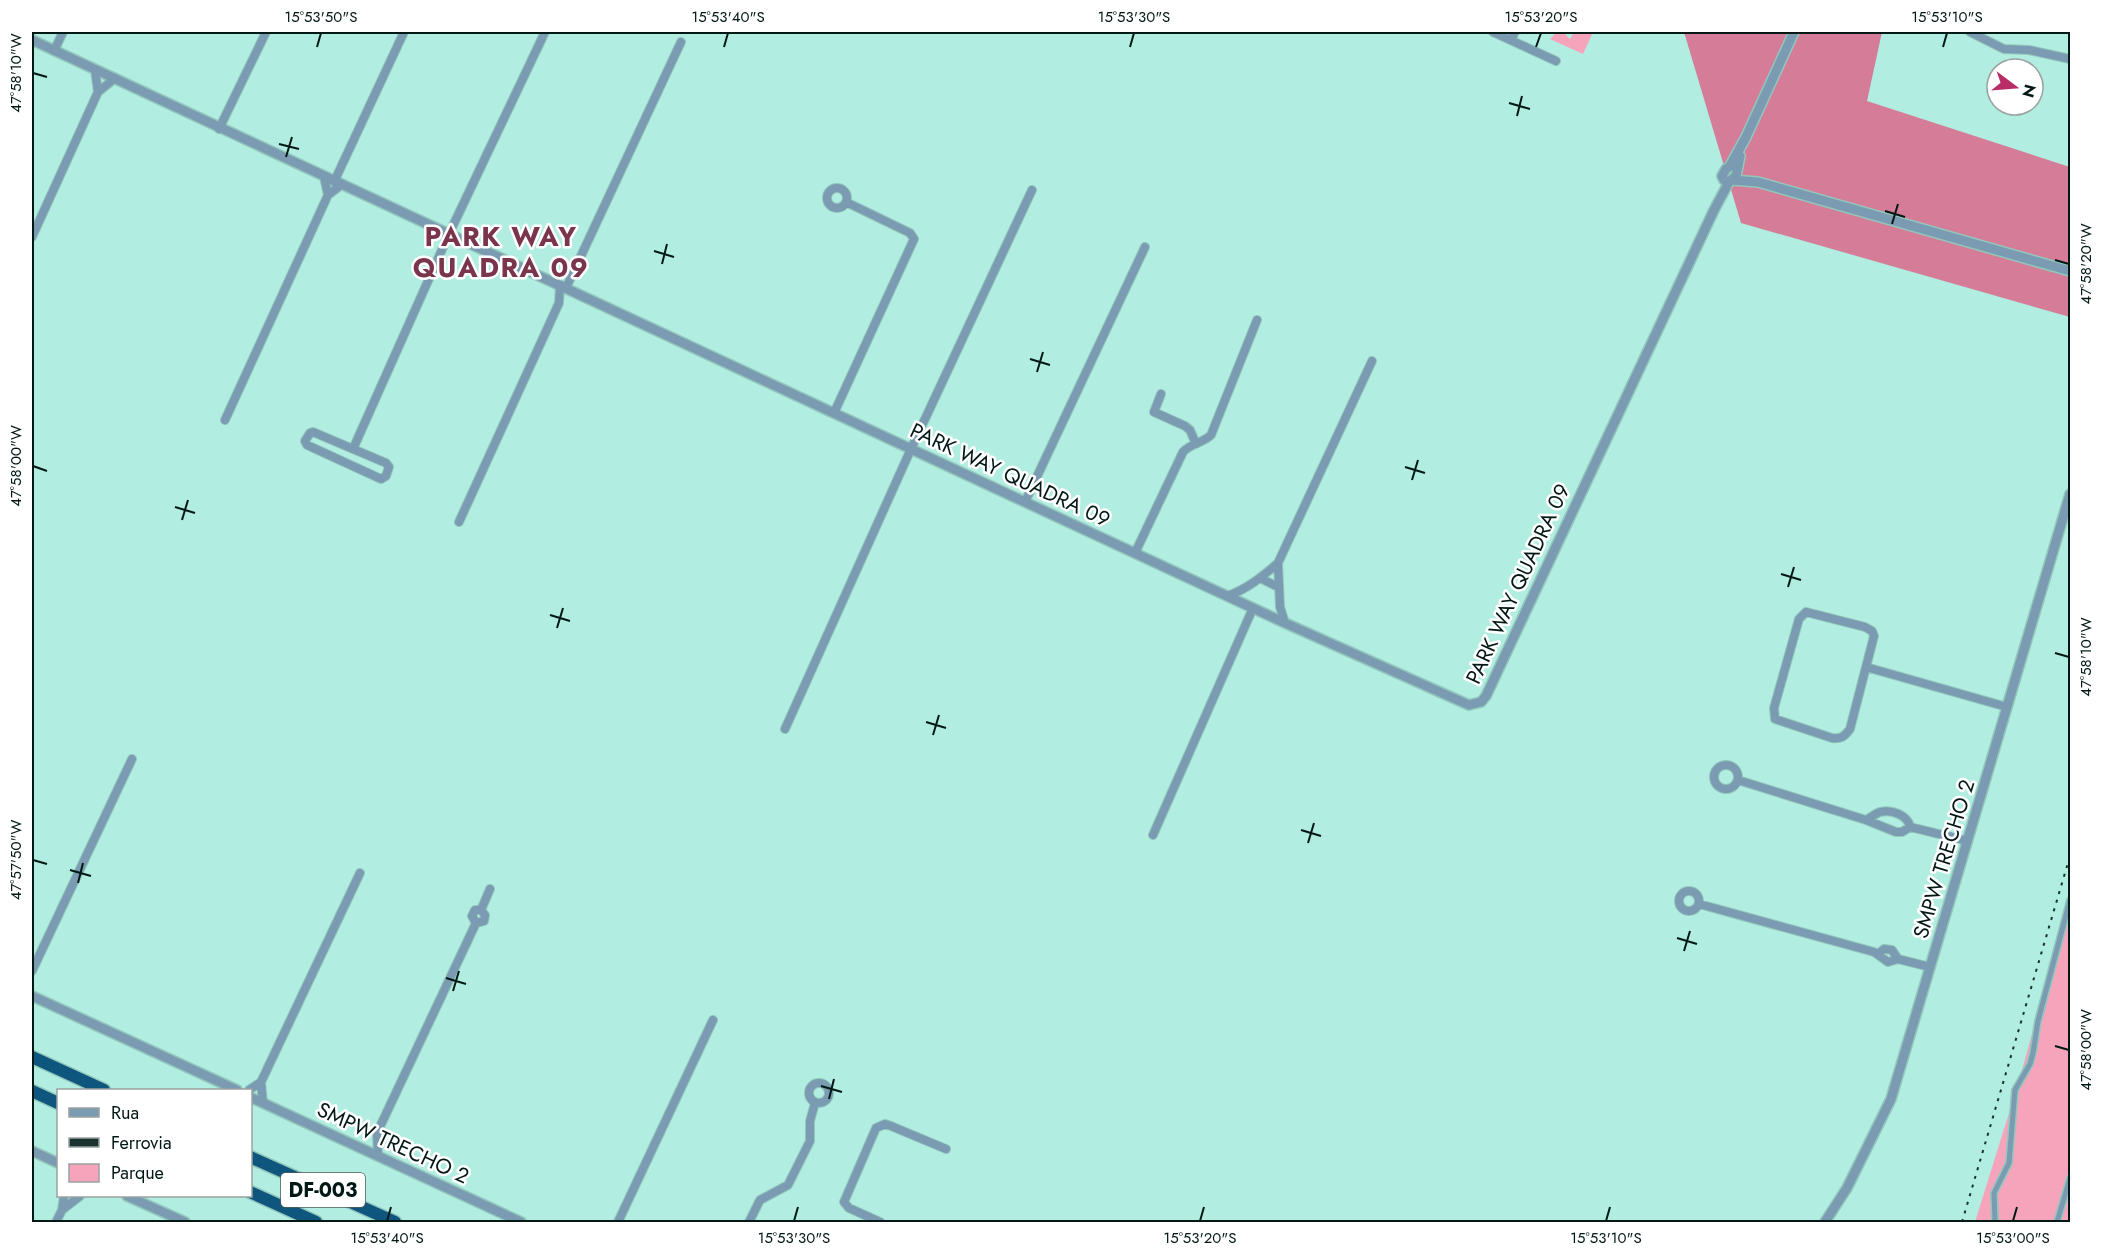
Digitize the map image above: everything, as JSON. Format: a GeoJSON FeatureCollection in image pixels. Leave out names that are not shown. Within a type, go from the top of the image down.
{"type":"FeatureCollection","features":[{"type":"Feature","properties":{"kind":"highway"},"geometry":{"type":"LineString","coordinates":[[32,1058],[102,1089]]}},
{"type":"Feature","properties":{"kind":"highway"},"geometry":{"type":"LineString","coordinates":[[32,1091],[57,1103]]}},
{"type":"Feature","properties":{"kind":"highway","name":"DF-003"},"geometry":{"type":"LineString","coordinates":[[252,1158],[395,1222]]}},
{"type":"Feature","properties":{"kind":"highway","name":"DF-003"},"geometry":{"type":"LineString","coordinates":[[252,1193],[316,1222]]}},
{"type":"Feature","properties":{"kind":"street"},"geometry":{"type":"LineString","coordinates":[[54,51],[63,32]]}},
{"type":"Feature","properties":{"kind":"street"},"geometry":{"type":"LineString","coordinates":[[219,129],[266,32]]}},
{"type":"Feature","properties":{"kind":"street"},"geometry":{"type":"LineString","coordinates":[[225,420],[328,195],[338,184],[404,32]]}},
{"type":"Feature","properties":{"kind":"street"},"geometry":{"type":"LineString","coordinates":[[353,449],[448,234],[474,185],[545,32]]}},
{"type":"Feature","properties":{"kind":"street"},"geometry":{"type":"LineString","coordinates":[[1493,32],[1556,61]]}},
{"type":"Feature","properties":{"kind":"street"},"geometry":{"type":"LineString","coordinates":[[1511,40],[1515,32]]}},
{"type":"Feature","properties":{"kind":"street","name":"PARK WAY QUADRA 09"},"geometry":{"type":"LineString","coordinates":[[32,40],[219,129],[1464,705],[1476,704],[1484,698],[1731,174],[1794,32]]}},
{"type":"Feature","properties":{"kind":"street"},"geometry":{"type":"LineString","coordinates":[[1970,32],[2004,49],[2029,50],[2070,59]]}},
{"type":"Feature","properties":{"kind":"street"},"geometry":{"type":"LineString","coordinates":[[459,522],[681,42]]}},
{"type":"Feature","properties":{"kind":"street"},"geometry":{"type":"LineString","coordinates":[[95,70],[98,92]]}},
{"type":"Feature","properties":{"kind":"street"},"geometry":{"type":"LineString","coordinates":[[32,237],[98,92],[114,79]]}},
{"type":"Feature","properties":{"kind":"street"},"geometry":{"type":"LineString","coordinates":[[1731,174],[2070,270]]}},
{"type":"Feature","properties":{"kind":"street"},"geometry":{"type":"LineString","coordinates":[[324,177],[328,195]]}},
{"type":"Feature","properties":{"kind":"street"},"geometry":{"type":"LineString","coordinates":[[785,729],[911,449],[1032,190]]}},
{"type":"Feature","properties":{"kind":"street"},"geometry":{"type":"LineString","coordinates":[[834,413],[914,239],[910,233],[846,202]]}},
{"type":"Feature","properties":{"kind":"street"},"geometry":{"type":"LineString","coordinates":[[1025,502],[1145,247]]}},
{"type":"Feature","properties":{"kind":"street"},"geometry":{"type":"LineString","coordinates":[[559,303],[566,288]]}},
{"type":"Feature","properties":{"kind":"street"},"geometry":{"type":"LineString","coordinates":[[1136,553],[1187,447],[1212,435],[1257,321]]}},
{"type":"Feature","properties":{"kind":"street"},"geometry":{"type":"LineString","coordinates":[[1285,623],[1281,615],[1278,563],[1372,361]]}},
{"type":"Feature","properties":{"kind":"street"},"geometry":{"type":"LineString","coordinates":[[1161,394],[1155,412],[1190,430],[1196,444]]}},
{"type":"Feature","properties":{"kind":"street"},"geometry":{"type":"LineString","coordinates":[[312,432],[353,449],[388,465],[389,469],[385,478],[381,479],[308,446],[305,441],[312,432]]}},
{"type":"Feature","properties":{"kind":"street","name":"SMPW TRECHO 2"},"geometry":{"type":"LineString","coordinates":[[1825,1222],[1847,1188],[1891,1100],[2070,494]]}},
{"type":"Feature","properties":{"kind":"street"},"geometry":{"type":"LineString","coordinates":[[1227,596],[1260,578],[1278,563]]}},
{"type":"Feature","properties":{"kind":"street"},"geometry":{"type":"LineString","coordinates":[[1260,578],[1278,587]]}},
{"type":"Feature","properties":{"kind":"street"},"geometry":{"type":"LineString","coordinates":[[1153,836],[1253,608]]}},
{"type":"Feature","properties":{"kind":"street"},"geometry":{"type":"LineString","coordinates":[[1813,612],[1872,631],[1873,642],[1866,667],[1850,729],[1840,739],[1775,719],[1774,708],[1799,619],[1803,614],[1813,612]]}},
{"type":"Feature","properties":{"kind":"street"},"geometry":{"type":"LineString","coordinates":[[1866,667],[2007,707]]}},
{"type":"Feature","properties":{"kind":"street"},"geometry":{"type":"LineString","coordinates":[[32,971],[132,759]]}},
{"type":"Feature","properties":{"kind":"street"},"geometry":{"type":"LineString","coordinates":[[1738,780],[1866,820],[1896,832],[1902,832],[1910,827],[1968,841]]}},
{"type":"Feature","properties":{"kind":"street"},"geometry":{"type":"LineString","coordinates":[[1866,820],[1885,811],[1902,815],[1908,819],[1910,827]]}},
{"type":"Feature","properties":{"kind":"street"},"geometry":{"type":"LineString","coordinates":[[263,1103],[261,1082],[360,873]]}},
{"type":"Feature","properties":{"kind":"street"},"geometry":{"type":"LineString","coordinates":[[362,1148],[376,1136],[476,923],[482,923],[486,918],[481,910],[490,889]]}},
{"type":"Feature","properties":{"kind":"street"},"geometry":{"type":"LineString","coordinates":[[1995,1222],[1994,1193],[2009,1163],[2015,1090],[2030,1064],[2038,1021],[2070,900]]}},
{"type":"Feature","properties":{"kind":"street"},"geometry":{"type":"LineString","coordinates":[[1699,904],[1878,954],[1887,962],[1898,958],[1930,967]]}},
{"type":"Feature","properties":{"kind":"street"},"geometry":{"type":"LineString","coordinates":[[32,996],[235,1089]]}},
{"type":"Feature","properties":{"kind":"street"},"geometry":{"type":"LineString","coordinates":[[618,1222],[713,1020]]}},
{"type":"Feature","properties":{"kind":"street"},"geometry":{"type":"LineString","coordinates":[[250,1089],[261,1082]]}},
{"type":"Feature","properties":{"kind":"street","name":"SMPW TRECHO 2"},"geometry":{"type":"LineString","coordinates":[[252,1098],[521,1222]]}},
{"type":"Feature","properties":{"kind":"street"},"geometry":{"type":"LineString","coordinates":[[749,1222],[760,1200],[788,1185],[810,1141],[810,1121],[815,1102]]}},
{"type":"Feature","properties":{"kind":"street"},"geometry":{"type":"LineString","coordinates":[[880,1222],[849,1208],[844,1202],[876,1128],[885,1124],[891,1125],[946,1149]]}},
{"type":"Feature","properties":{"kind":"street"},"geometry":{"type":"LineString","coordinates":[[376,1136],[378,1156]]}},
{"type":"Feature","properties":{"kind":"street"},"geometry":{"type":"LineString","coordinates":[[32,1151],[57,1163]]}},
{"type":"Feature","properties":{"kind":"street"},"geometry":{"type":"LineString","coordinates":[[2057,1222],[2070,1178]]}},
{"type":"Feature","properties":{"kind":"street"},"geometry":{"type":"LineString","coordinates":[[56,1222],[62,1210],[64,1197]]}},
{"type":"Feature","properties":{"kind":"street"},"geometry":{"type":"LineString","coordinates":[[62,1210],[79,1197]]}},
{"type":"Feature","properties":{"kind":"street"},"geometry":{"type":"LineString","coordinates":[[129,1197],[185,1222]]}},
{"type":"Feature","properties":{"kind":"green space"},"geometry":{"type":"Polygon","coordinates":[[[1557,32],[1565,34],[1570,39],[1574,32],[1593,32],[1583,54],[1550,39],[1557,32]]]}},
{"type":"Feature","properties":{"kind":"green space"},"geometry":{"type":"Polygon","coordinates":[[[2070,896],[2070,1213],[2068,1222],[1975,1222],[2019,1081],[2070,896]]]}},
{"type":"Feature","properties":{"kind":"shaded area"},"geometry":{"type":"Polygon","coordinates":[[[1684,32],[1882,32],[1867,101],[2070,167],[2070,317],[1741,223],[1684,32]]]}},
{"type":"Feature","properties":{"kind":"railway"},"geometry":{"type":"LineString","coordinates":[[1962,1222],[2070,856]]}},
{"type":"Feature","properties":{"kind":"district","name":"PARK WAY QUADRA 09"},"geometry":{"type":"Point","coordinates":[501,252]}}]}
